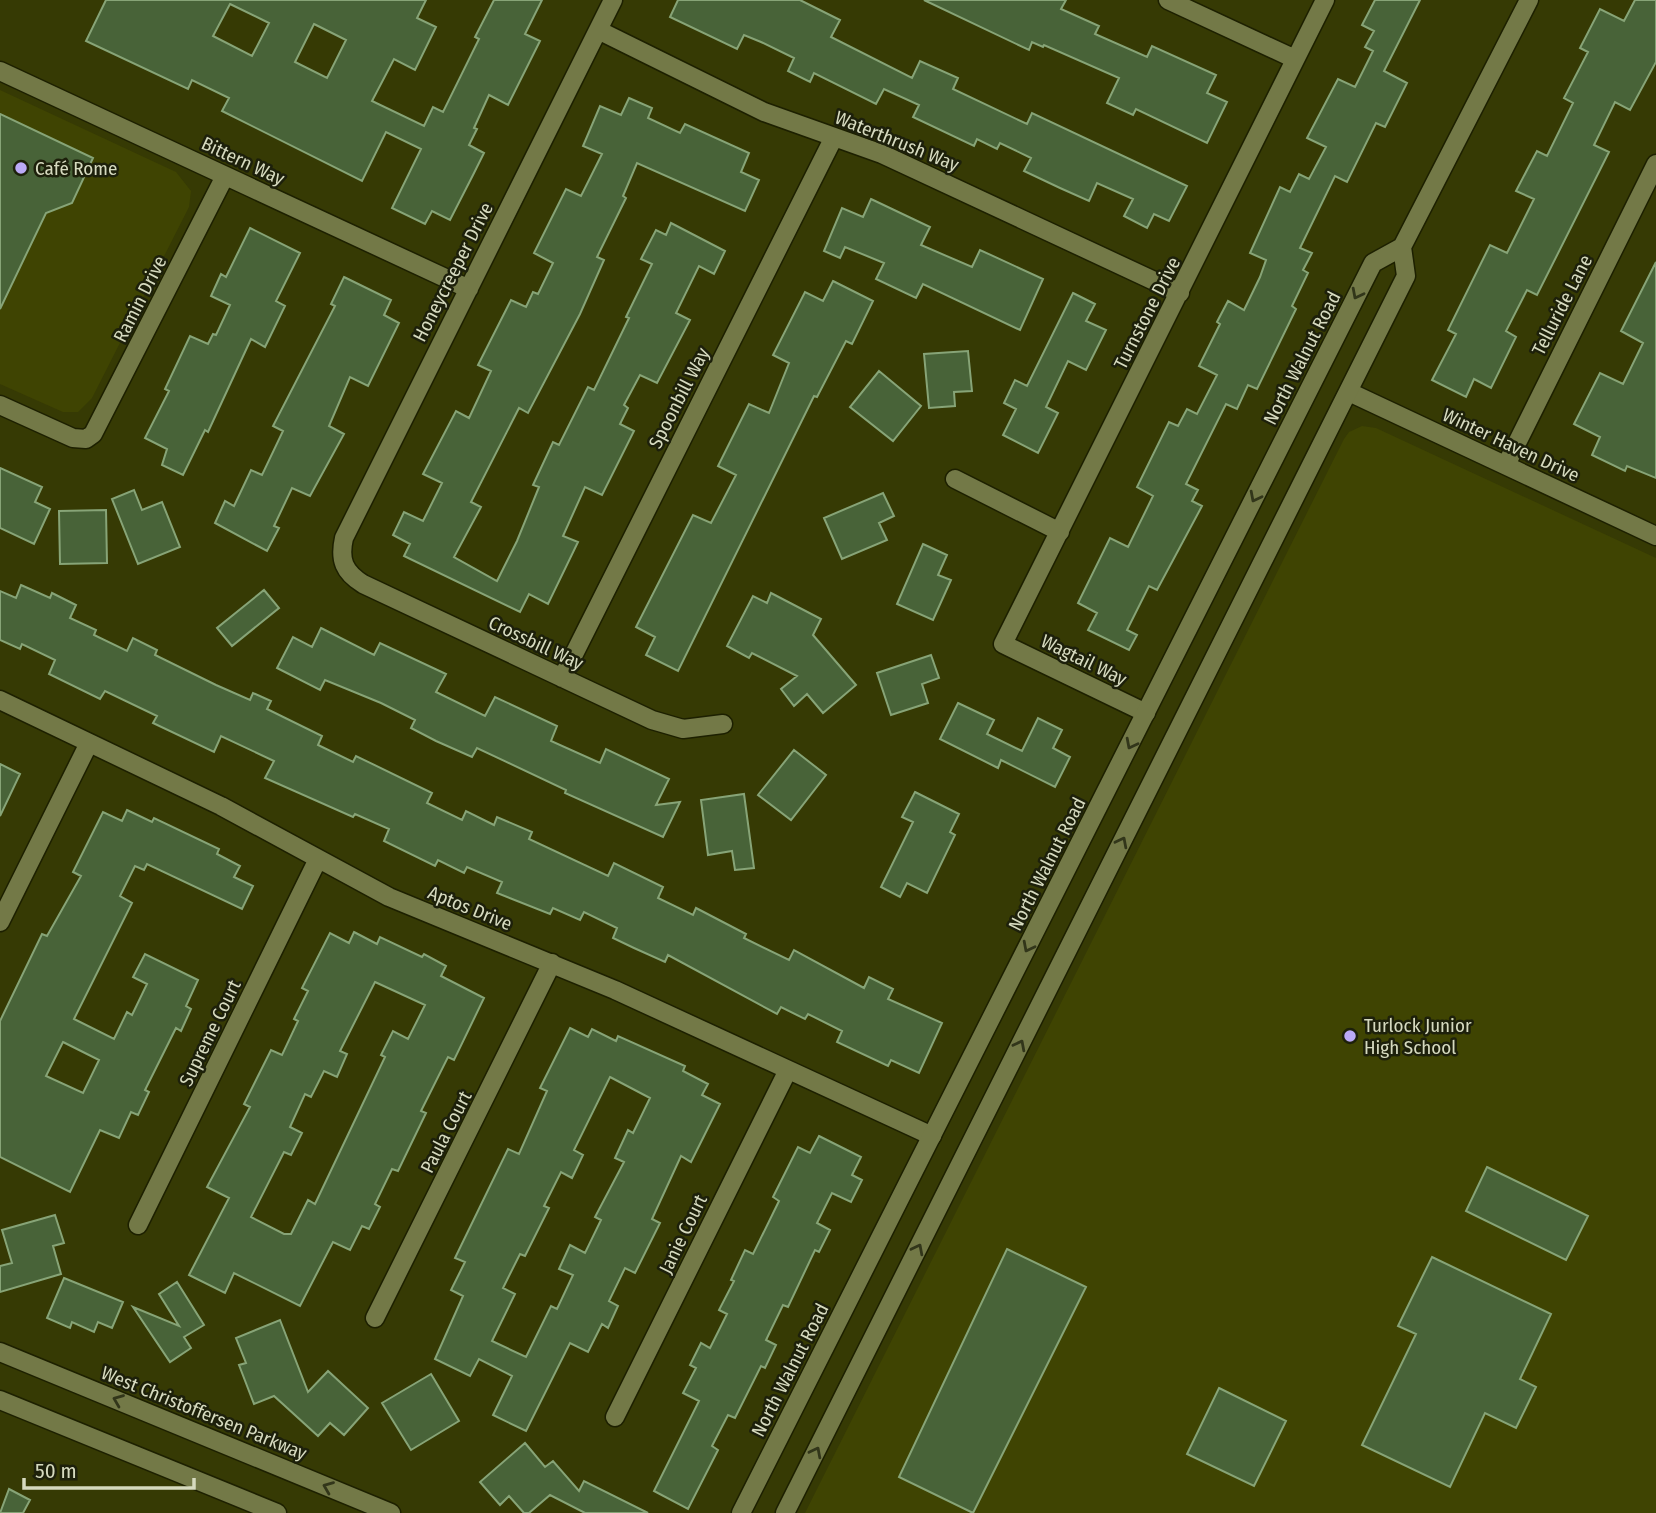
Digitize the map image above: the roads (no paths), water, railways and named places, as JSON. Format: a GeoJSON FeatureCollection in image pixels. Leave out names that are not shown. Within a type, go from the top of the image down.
{"type":"FeatureCollection","features":[{"type":"Feature","properties":{"kind":"street","name":"Honeycreeper Drive"},"geometry":{"type":"LineString","coordinates":[[343,564],[341,553],[344,538],[613,0]]}},
{"type":"Feature","properties":{"kind":"street"},"geometry":{"type":"LineString","coordinates":[[1168,0],[1296,59]]}},
{"type":"Feature","properties":{"kind":"street","name":"Turnstone Drive"},"geometry":{"type":"LineString","coordinates":[[1003,644],[1325,0]]}},
{"type":"Feature","properties":{"kind":"street"},"geometry":{"type":"LineString","coordinates":[[785,1513],[1349,392],[1406,276],[1402,247],[1529,0]]}},
{"type":"Feature","properties":{"kind":"street","name":"Waterthrush Way"},"geometry":{"type":"LineString","coordinates":[[598,30],[764,112],[882,153],[1180,293]]}},
{"type":"Feature","properties":{"kind":"street","name":"Bittern Way"},"geometry":{"type":"LineString","coordinates":[[0,71],[469,289]]}},
{"type":"Feature","properties":{"kind":"street","name":"Spoonbill Way"},"geometry":{"type":"LineString","coordinates":[[562,678],[834,137]]}},
{"type":"Feature","properties":{"kind":"street","name":"Telluride Lane"},"geometry":{"type":"LineString","coordinates":[[1506,465],[1656,164]]}},
{"type":"Feature","properties":{"kind":"street","name":"Ramin Drive"},"geometry":{"type":"LineString","coordinates":[[0,405],[69,437],[86,439],[98,426],[225,176]]}},
{"type":"Feature","properties":{"kind":"street","name":"North Walnut Road"},"geometry":{"type":"LineString","coordinates":[[741,1513],[1373,263],[1402,247]]}},
{"type":"Feature","properties":{"kind":"street","name":"Winter Haven Drive"},"geometry":{"type":"LineString","coordinates":[[1349,392],[1656,536]]}},
{"type":"Feature","properties":{"kind":"street"},"geometry":{"type":"LineString","coordinates":[[956,479],[1060,532]]}},
{"type":"Feature","properties":{"kind":"street","name":"Crossbill Way"},"geometry":{"type":"LineString","coordinates":[[343,564],[352,576],[363,584],[670,726],[697,729],[723,723]]}},
{"type":"Feature","properties":{"kind":"street","name":"Wagtail Way"},"geometry":{"type":"LineString","coordinates":[[1003,644],[1146,713]]}},
{"type":"Feature","properties":{"kind":"street","name":"Aptos Drive"},"geometry":{"type":"LineString","coordinates":[[0,700],[221,806],[414,908],[552,963],[932,1136]]}},
{"type":"Feature","properties":{"kind":"street"},"geometry":{"type":"LineString","coordinates":[[0,922],[89,743]]}},
{"type":"Feature","properties":{"kind":"street","name":"Supreme Court"},"geometry":{"type":"LineString","coordinates":[[138,1225],[318,859]]}},
{"type":"Feature","properties":{"kind":"street","name":"Paula Court"},"geometry":{"type":"LineString","coordinates":[[375,1318],[552,963]]}},
{"type":"Feature","properties":{"kind":"street","name":"Janie Court"},"geometry":{"type":"LineString","coordinates":[[615,1417],[788,1070]]}},
{"type":"Feature","properties":{"kind":"street","name":"West Christoffersen Parkway"},"geometry":{"type":"LineString","coordinates":[[0,1352],[391,1513]]}},
{"type":"Feature","properties":{"kind":"street"},"geometry":{"type":"LineString","coordinates":[[0,1400],[277,1513]]}},
{"type":"Feature","properties":{"kind":"place","name":"Café Rome"},"geometry":{"type":"Point","coordinates":[21,168]}},
{"type":"Feature","properties":{"kind":"place","name":"Turlock Junior High School"},"geometry":{"type":"Point","coordinates":[1350,1036]}}]}
